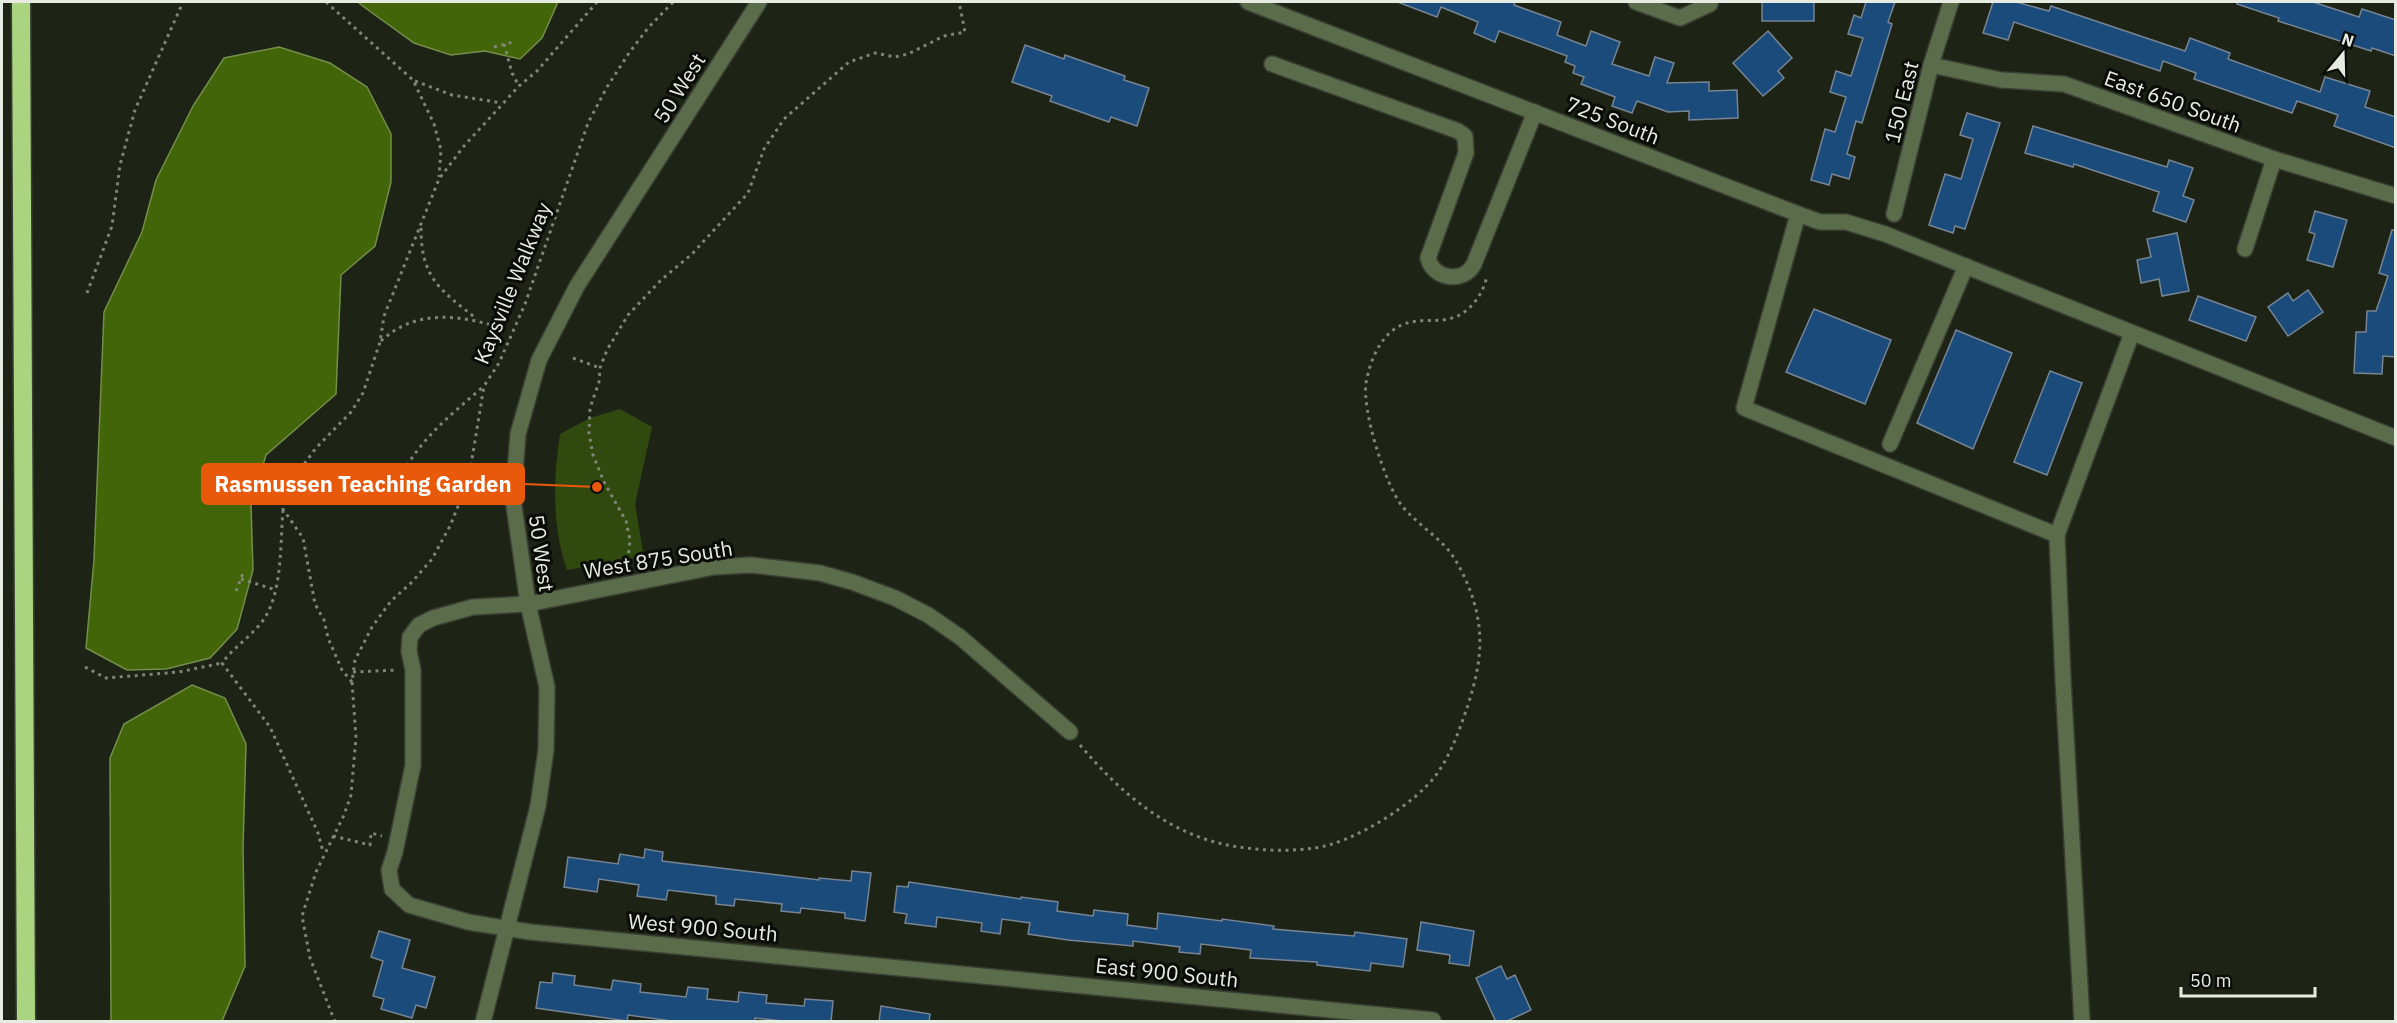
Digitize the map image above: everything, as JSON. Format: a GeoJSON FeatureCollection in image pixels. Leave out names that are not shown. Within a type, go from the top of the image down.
{"type":"FeatureCollection","features":[{"type":"Feature","properties":{"kind":"highway"},"geometry":{"type":"LineString","coordinates":[[21,2],[26,1022]]}},
{"type":"Feature","properties":{"kind":"street","name":"50 West"},"geometry":{"type":"LineString","coordinates":[[483,1022],[505,928],[538,806],[546,750],[547,687],[528,604],[513,499],[518,434],[539,360],[577,286],[759,2]]}},
{"type":"Feature","properties":{"kind":"street","name":"725 South"},"geometry":{"type":"LineString","coordinates":[[1248,2],[1798,214],[1820,222],[1846,222],[1866,228],[2396,438]]}},
{"type":"Feature","properties":{"kind":"street"},"geometry":{"type":"LineString","coordinates":[[1636,2],[1680,18],[1710,4]]}},
{"type":"Feature","properties":{"kind":"street","name":"150 East"},"geometry":{"type":"LineString","coordinates":[[1894,214],[1931,65],[1951,2]]}},
{"type":"Feature","properties":{"kind":"street"},"geometry":{"type":"LineString","coordinates":[[1272,64],[1462,133],[1467,140],[1466,153],[1428,258],[1433,270],[1455,277],[1462,277],[1471,270],[1478,256],[1534,112]]}},
{"type":"Feature","properties":{"kind":"street","name":"East 650 South"},"geometry":{"type":"LineString","coordinates":[[1931,65],[2001,80],[2064,84],[2274,159],[2396,196]]}},
{"type":"Feature","properties":{"kind":"street"},"geometry":{"type":"LineString","coordinates":[[2245,249],[2274,159]]}},
{"type":"Feature","properties":{"kind":"street"},"geometry":{"type":"LineString","coordinates":[[1798,214],[1744,408],[2058,535]]}},
{"type":"Feature","properties":{"kind":"street"},"geometry":{"type":"LineString","coordinates":[[1890,444],[1966,266]]}},
{"type":"Feature","properties":{"kind":"street"},"geometry":{"type":"LineString","coordinates":[[2082,1022],[2063,692],[2058,535],[2132,333]]}},
{"type":"Feature","properties":{"kind":"street","name":"West 875 South"},"geometry":{"type":"LineString","coordinates":[[413,670],[409,651],[410,637],[419,626],[433,618],[473,607],[528,604],[714,567],[751,566],[820,573],[895,598],[960,637],[1070,732]]}},
{"type":"Feature","properties":{"kind":"street","name":"West 900 South"},"geometry":{"type":"LineString","coordinates":[[413,670],[413,765],[395,852],[389,870],[392,890],[409,906],[468,922],[505,928],[897,966]]}},
{"type":"Feature","properties":{"kind":"street","name":"East 900 South"},"geometry":{"type":"LineString","coordinates":[[897,966],[1432,1021]]}},
{"type":"Feature","properties":{"kind":"path"},"geometry":{"type":"LineString","coordinates":[[87,293],[112,226],[120,165],[135,110],[183,2]]}},
{"type":"Feature","properties":{"kind":"path"},"geometry":{"type":"LineString","coordinates":[[326,2],[413,80],[434,124],[439,141],[441,150],[439,179]]}},
{"type":"Feature","properties":{"kind":"path"},"geometry":{"type":"LineString","coordinates":[[85,667],[106,678],[170,673],[222,663],[229,653],[261,623],[272,606],[276,590],[283,508],[288,491],[316,448],[351,412],[363,393],[380,342],[384,316],[439,179],[464,146],[502,103],[537,71],[597,2]]}},
{"type":"Feature","properties":{"kind":"path","name":"Kaysville Walkway"},"geometry":{"type":"LineString","coordinates":[[335,1022],[310,958],[302,916],[308,891],[351,795],[356,737],[352,682],[355,660],[372,627],[391,601],[432,559],[450,526],[463,494],[471,465],[484,386],[499,363],[529,294],[588,123],[629,53],[648,28],[673,2]]}},
{"type":"Feature","properties":{"kind":"path"},"geometry":{"type":"LineString","coordinates":[[625,585],[630,540],[626,521],[604,482],[593,455],[589,433],[590,408],[607,350],[628,315],[661,280],[692,254],[748,192],[764,148],[784,119],[849,62],[875,53],[895,57],[908,54],[944,36],[965,32],[959,2]]}},
{"type":"Feature","properties":{"kind":"path"},"geometry":{"type":"LineString","coordinates":[[494,47],[513,42]]}},
{"type":"Feature","properties":{"kind":"path"},"geometry":{"type":"LineString","coordinates":[[504,44],[512,74],[519,86]]}},
{"type":"Feature","properties":{"kind":"path"},"geometry":{"type":"LineString","coordinates":[[413,80],[452,95],[502,103]]}},
{"type":"Feature","properties":{"kind":"path"},"geometry":{"type":"LineString","coordinates":[[421,226],[421,249],[435,284],[477,320]]}},
{"type":"Feature","properties":{"kind":"path"},"geometry":{"type":"LineString","coordinates":[[1070,732],[1111,779],[1164,822],[1210,840],[1238,847],[1265,850],[1314,848],[1329,844],[1355,834],[1395,812],[1417,795],[1435,776],[1452,747],[1473,686],[1478,663],[1481,627],[1468,584],[1451,554],[1403,507],[1395,494],[1370,429],[1365,394],[1366,382],[1374,357],[1389,333],[1406,323],[1450,319],[1468,309],[1479,298],[1485,287],[1487,273],[1485,262],[1478,256]]}},
{"type":"Feature","properties":{"kind":"path"},"geometry":{"type":"LineString","coordinates":[[380,342],[393,329],[427,318],[448,316],[477,320],[504,329]]}},
{"type":"Feature","properties":{"kind":"path"},"geometry":{"type":"LineString","coordinates":[[573,358],[600,368]]}},
{"type":"Feature","properties":{"kind":"path"},"geometry":{"type":"LineString","coordinates":[[399,479],[409,460],[438,427],[484,386]]}},
{"type":"Feature","properties":{"kind":"path"},"geometry":{"type":"LineString","coordinates":[[283,508],[303,538],[315,604],[324,620],[328,638],[342,670],[352,682]]}},
{"type":"Feature","properties":{"kind":"path"},"geometry":{"type":"LineString","coordinates":[[236,591],[244,571]]}},
{"type":"Feature","properties":{"kind":"path"},"geometry":{"type":"LineString","coordinates":[[241,579],[276,590]]}},
{"type":"Feature","properties":{"kind":"path"},"geometry":{"type":"LineString","coordinates":[[222,663],[270,727],[318,833],[324,854]]}},
{"type":"Feature","properties":{"kind":"path"},"geometry":{"type":"LineString","coordinates":[[353,672],[413,670]]}},
{"type":"Feature","properties":{"kind":"path"},"geometry":{"type":"LineString","coordinates":[[333,836],[370,845]]}},
{"type":"Feature","properties":{"kind":"shaded area"},"geometry":{"type":"Polygon","coordinates":[[[358,2],[558,2],[542,38],[520,59],[485,51],[451,55],[414,43],[358,2]]]}},
{"type":"Feature","properties":{"kind":"shaded area"},"geometry":{"type":"Polygon","coordinates":[[[279,47],[330,63],[367,87],[391,134],[391,182],[375,246],[341,275],[336,394],[266,455],[251,505],[253,570],[237,629],[210,658],[166,669],[127,670],[86,648],[94,560],[104,312],[142,232],[156,180],[193,106],[224,58],[279,47]]]}},
{"type":"Feature","properties":{"kind":"shaded area"},"geometry":{"type":"Polygon","coordinates":[[[620,409],[652,427],[635,504],[644,557],[567,570],[562,554],[555,503],[560,434],[590,418],[620,409]]]}},
{"type":"Feature","properties":{"kind":"shaded area"},"geometry":{"type":"Polygon","coordinates":[[[192,685],[225,698],[246,744],[243,848],[245,966],[222,1021],[111,1021],[110,758],[124,724],[192,685]]]}},
{"type":"Feature","properties":{"kind":"building"},"geometry":{"type":"Polygon","coordinates":[[[1401,2],[1515,2],[1514,5],[1561,22],[1557,35],[1586,46],[1591,31],[1620,42],[1612,64],[1649,76],[1655,57],[1674,63],[1667,83],[1709,82],[1709,91],[1737,90],[1738,118],[1689,120],[1689,111],[1668,112],[1637,101],[1632,113],[1612,106],[1615,97],[1581,84],[1584,77],[1573,73],[1575,66],[1565,62],[1567,56],[1499,31],[1495,42],[1474,33],[1478,22],[1441,7],[1437,17],[1401,2]]]}},
{"type":"Feature","properties":{"kind":"building"},"geometry":{"type":"Polygon","coordinates":[[[1762,2],[1814,2],[1814,21],[1762,21],[1762,2]]]}},
{"type":"Feature","properties":{"kind":"building"},"geometry":{"type":"Polygon","coordinates":[[[1866,2],[1895,2],[1888,22],[1892,24],[1862,123],[1856,121],[1847,154],[1855,157],[1849,179],[1832,174],[1829,185],[1811,180],[1825,129],[1835,132],[1846,97],[1830,92],[1836,71],[1851,76],[1863,38],[1848,34],[1854,15],[1861,18],[1866,2]]]}},
{"type":"Feature","properties":{"kind":"building"},"geometry":{"type":"Polygon","coordinates":[[[1993,2],[2016,2],[2049,11],[2051,6],[2185,51],[2190,38],[2230,53],[2228,59],[2320,92],[2325,77],[2370,91],[2365,107],[2396,117],[2396,148],[2334,126],[2338,115],[2297,101],[2292,113],[2194,79],[2196,73],[2163,61],[2160,71],[2014,22],[2008,40],[1983,33],[1993,2]]]}},
{"type":"Feature","properties":{"kind":"building"},"geometry":{"type":"Polygon","coordinates":[[[2237,2],[2313,2],[2359,17],[2362,9],[2396,20],[2396,56],[2372,48],[2371,51],[2278,21],[2279,18],[2237,4],[2237,2]]]}},
{"type":"Feature","properties":{"kind":"building"},"geometry":{"type":"Polygon","coordinates":[[[1768,31],[1792,58],[1778,71],[1784,78],[1763,96],[1733,63],[1768,31]]]}},
{"type":"Feature","properties":{"kind":"building"},"geometry":{"type":"Polygon","coordinates":[[[1025,45],[1064,59],[1065,55],[1125,76],[1124,80],[1149,88],[1137,126],[1111,117],[1109,122],[1050,101],[1052,96],[1012,82],[1025,45]]]}},
{"type":"Feature","properties":{"kind":"building"},"geometry":{"type":"Polygon","coordinates":[[[1967,113],[2000,123],[1965,229],[1955,226],[1953,233],[1929,225],[1945,174],[1961,179],[1973,139],[1960,135],[1967,113]]]}},
{"type":"Feature","properties":{"kind":"building"},"geometry":{"type":"Polygon","coordinates":[[[2033,126],[2167,167],[2169,160],[2193,168],[2183,196],[2194,200],[2186,222],[2153,211],[2159,192],[2074,164],[2073,167],[2025,153],[2033,126]]]}},
{"type":"Feature","properties":{"kind":"building"},"geometry":{"type":"Polygon","coordinates":[[[2315,211],[2347,220],[2333,267],[2307,260],[2315,234],[2309,232],[2315,211]]]}},
{"type":"Feature","properties":{"kind":"building"},"geometry":{"type":"Polygon","coordinates":[[[2392,230],[2396,230],[2396,357],[2383,356],[2382,374],[2354,373],[2356,332],[2366,332],[2367,311],[2376,311],[2388,276],[2379,273],[2392,230]]]}},
{"type":"Feature","properties":{"kind":"building"},"geometry":{"type":"Polygon","coordinates":[[[2177,233],[2189,291],[2162,296],[2159,279],[2141,283],[2137,260],[2151,257],[2147,239],[2177,233]]]}},
{"type":"Feature","properties":{"kind":"building"},"geometry":{"type":"Polygon","coordinates":[[[2308,290],[2323,312],[2288,336],[2268,307],[2288,293],[2293,301],[2308,290]]]}},
{"type":"Feature","properties":{"kind":"building"},"geometry":{"type":"Polygon","coordinates":[[[2198,296],[2256,317],[2246,341],[2189,320],[2198,296]]]}},
{"type":"Feature","properties":{"kind":"building"},"geometry":{"type":"Polygon","coordinates":[[[1814,309],[1891,340],[1865,404],[1786,372],[1814,309]]]}},
{"type":"Feature","properties":{"kind":"building"},"geometry":{"type":"Polygon","coordinates":[[[1956,330],[2012,353],[1973,449],[1917,423],[1956,330]]]}},
{"type":"Feature","properties":{"kind":"building"},"geometry":{"type":"Polygon","coordinates":[[[2050,371],[2082,383],[2047,475],[2014,462],[2050,371]]]}},
{"type":"Feature","properties":{"kind":"building"},"geometry":{"type":"Polygon","coordinates":[[[645,849],[663,852],[662,861],[819,880],[819,878],[851,881],[852,871],[871,873],[865,921],[845,918],[845,913],[801,908],[800,913],[781,911],[782,904],[735,899],[734,906],[716,904],[716,896],[668,890],[666,900],[637,896],[639,885],[599,879],[597,892],[564,887],[568,857],[618,864],[620,854],[644,858],[645,849]]]}},
{"type":"Feature","properties":{"kind":"building"},"geometry":{"type":"Polygon","coordinates":[[[909,882],[1021,899],[1021,897],[1058,902],[1057,911],[1093,916],[1094,910],[1128,914],[1127,925],[1157,929],[1158,913],[1274,926],[1273,929],[1354,936],[1355,932],[1407,939],[1403,967],[1371,963],[1370,971],[1317,965],[1317,962],[1250,958],[1251,950],[1201,944],[1200,954],[1179,952],[1180,947],[1133,941],[1133,946],[1068,940],[1028,934],[1030,923],[1002,919],[1000,934],[981,931],[982,923],[937,917],[936,927],[905,923],[907,914],[894,912],[897,886],[908,887],[909,882]]]}},
{"type":"Feature","properties":{"kind":"building"},"geometry":{"type":"Polygon","coordinates":[[[1421,922],[1474,931],[1469,966],[1449,963],[1450,955],[1417,950],[1421,922]]]}},
{"type":"Feature","properties":{"kind":"building"},"geometry":{"type":"Polygon","coordinates":[[[379,931],[410,940],[402,968],[435,977],[426,1008],[416,1005],[412,1018],[381,1009],[384,999],[373,996],[383,961],[371,957],[379,931]]]}},
{"type":"Feature","properties":{"kind":"building"},"geometry":{"type":"Polygon","coordinates":[[[1501,966],[1507,979],[1515,975],[1531,1010],[1505,1022],[1496,1022],[1476,978],[1501,966]]]}},
{"type":"Feature","properties":{"kind":"building"},"geometry":{"type":"Polygon","coordinates":[[[553,973],[575,976],[574,985],[611,990],[613,980],[641,984],[640,992],[686,997],[688,987],[708,989],[707,999],[738,1002],[739,992],[767,995],[766,1003],[804,1006],[805,999],[833,1001],[831,1022],[791,1022],[755,1018],[755,1022],[679,1022],[628,1015],[627,1021],[536,1008],[540,982],[552,983],[553,973]]]}},
{"type":"Feature","properties":{"kind":"building"},"geometry":{"type":"Polygon","coordinates":[[[881,1006],[930,1014],[929,1022],[879,1022],[881,1006]]]}},
{"type":"Feature","properties":{"kind":"place","name":"Rasmussen Teaching Garden"},"geometry":{"type":"Point","coordinates":[597,487]}}]}
